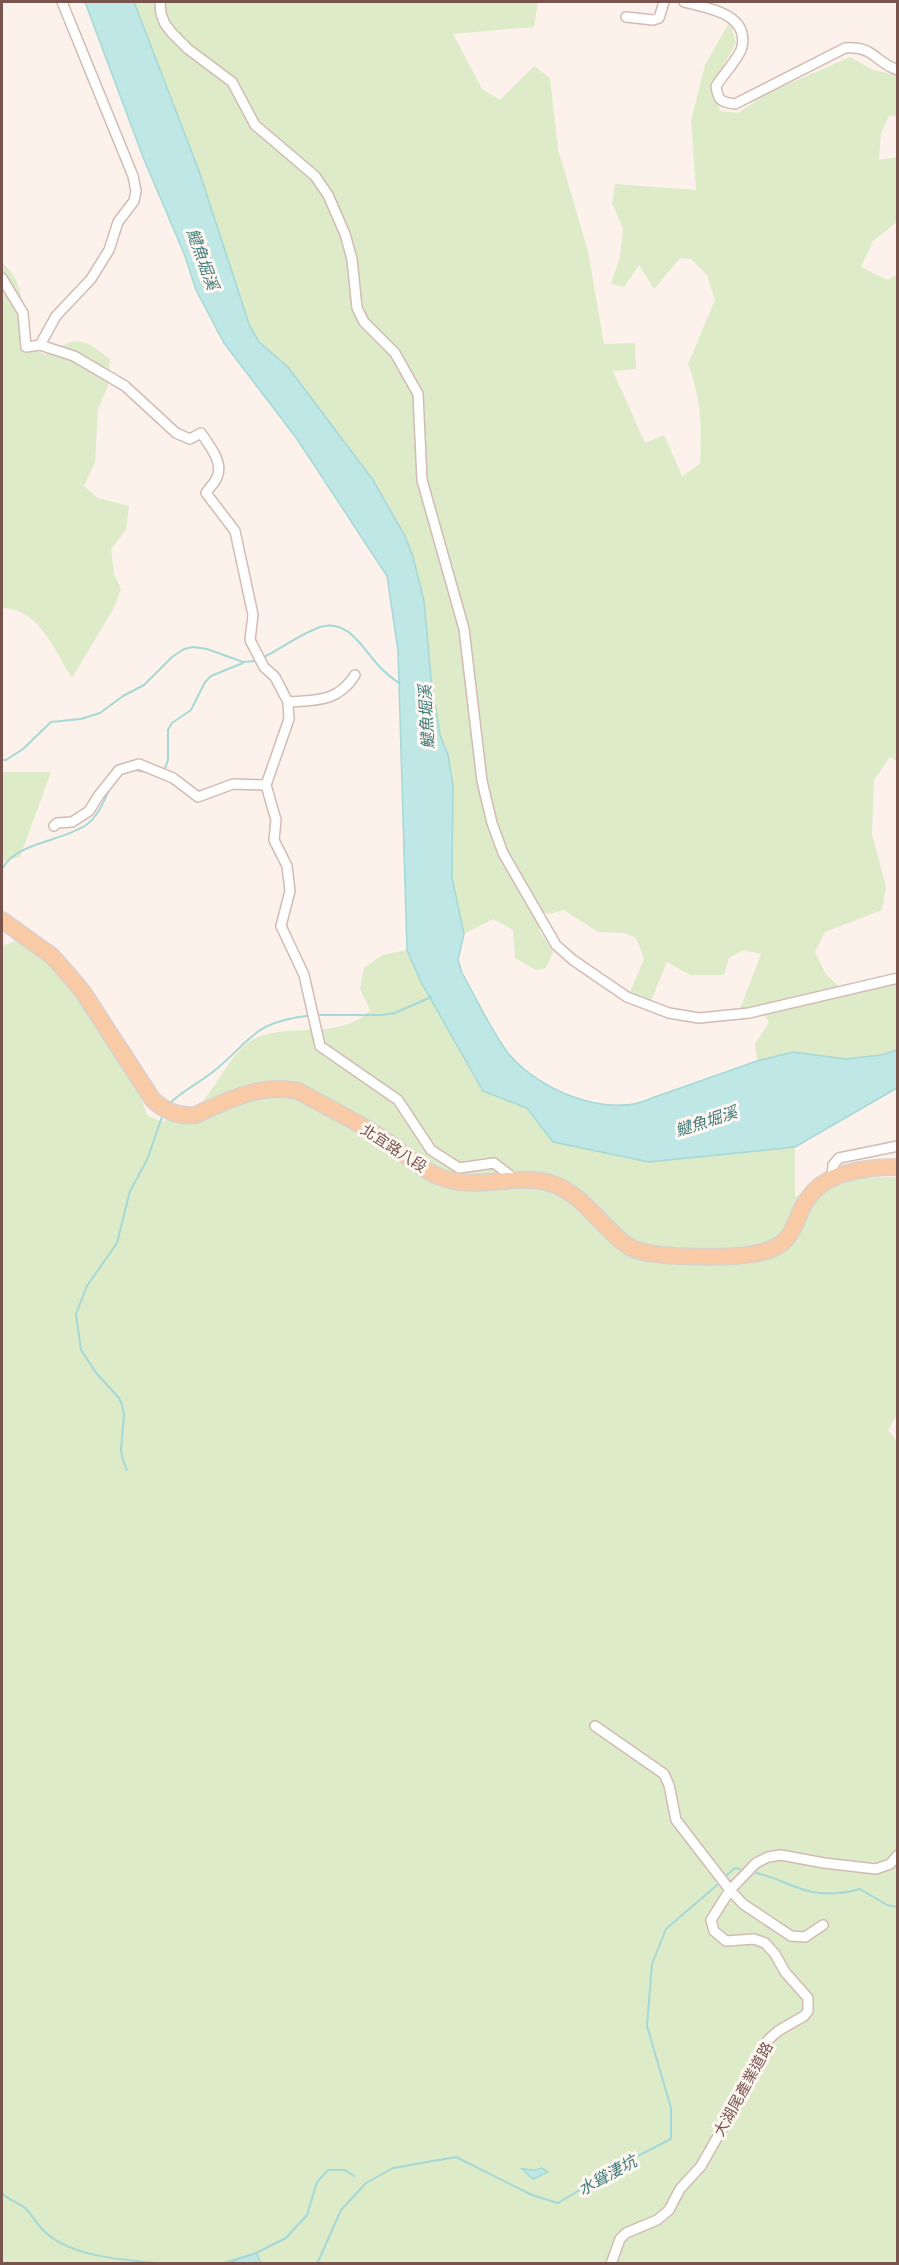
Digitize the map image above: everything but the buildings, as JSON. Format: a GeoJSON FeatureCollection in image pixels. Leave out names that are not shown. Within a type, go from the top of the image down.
{"type":"FeatureCollection","features":[{"type":"Feature","properties":{"kind":"main road","name":"北宜路八段"},"geometry":{"type":"LineString","coordinates":[[2,920],[52,956],[68,974],[83,992],[153,1100],[162,1108],[185,1116],[195,1115],[254,1090],[285,1088],[298,1090],[384,1139],[427,1171],[446,1179],[466,1184],[516,1180],[549,1183],[571,1192],[624,1243],[639,1251],[661,1255],[753,1254],[783,1244],[792,1233],[811,1195],[832,1178],[863,1170],[897,1167]]}},
{"type":"Feature","properties":{"kind":"street"},"geometry":{"type":"LineString","coordinates":[[40,345],[56,316],[91,279],[109,250],[118,222],[135,201],[136,191],[133,176],[62,2]]}},
{"type":"Feature","properties":{"kind":"street"},"geometry":{"type":"LineString","coordinates":[[160,2],[161,14],[172,33],[188,49],[232,82],[255,125],[315,176],[328,195],[345,234],[352,259],[357,308],[364,322],[394,353],[418,394],[422,480],[464,629],[484,792],[503,853],[556,945],[573,960],[627,997],[669,1013],[699,1018],[749,1013],[897,978]]}},
{"type":"Feature","properties":{"kind":"street"},"geometry":{"type":"LineString","coordinates":[[626,17],[653,20],[659,18],[664,2]]}},
{"type":"Feature","properties":{"kind":"street"},"geometry":{"type":"LineString","coordinates":[[684,2],[726,14],[738,24],[742,31],[742,48],[716,86],[718,98],[722,103],[735,104],[844,48],[858,47],[872,52],[891,68],[897,70]]}},
{"type":"Feature","properties":{"kind":"street"},"geometry":{"type":"LineString","coordinates":[[2,278],[22,314],[26,347],[40,345],[74,356],[125,386],[176,434],[190,439],[201,433],[214,452],[219,469],[218,477],[206,493],[235,531],[253,615],[250,640],[264,667],[275,677],[288,702],[289,718],[266,785],[276,820],[274,840],[287,866],[290,891],[281,926],[304,975],[320,1046],[398,1101],[431,1150],[459,1168],[494,1163],[516,1180]]}},
{"type":"Feature","properties":{"kind":"street"},"geometry":{"type":"LineString","coordinates":[[288,702],[329,699],[348,687],[355,675]]}},
{"type":"Feature","properties":{"kind":"street"},"geometry":{"type":"LineString","coordinates":[[54,826],[57,823],[72,822],[89,811],[119,770],[139,764],[173,778],[198,797],[232,784],[266,785]]}},
{"type":"Feature","properties":{"kind":"street"},"geometry":{"type":"LineString","coordinates":[[832,1178],[833,1165],[839,1158],[897,1146]]}},
{"type":"Feature","properties":{"kind":"street"},"geometry":{"type":"LineString","coordinates":[[595,1726],[664,1774],[669,1785],[676,1820],[743,1904],[791,1936],[805,1937],[823,1925]]}},
{"type":"Feature","properties":{"kind":"street","name":"大湖尾產業道路"},"geometry":{"type":"LineString","coordinates":[[611,2264],[620,2239],[626,2233],[657,2220],[669,2210],[680,2189],[701,2166],[743,2092],[768,2040],[808,2011],[808,1998],[785,1972],[765,1942],[754,1939],[726,1941],[714,1931],[711,1920],[730,1890],[756,1863],[768,1857],[781,1855],[876,1869],[890,1864],[897,1855]]}},
{"type":"Feature","properties":{"kind":"green space"},"geometry":{"type":"Polygon","coordinates":[[[134,2],[538,2],[534,27],[453,34],[482,89],[500,100],[534,66],[550,78],[558,149],[588,251],[604,344],[635,343],[636,369],[613,371],[645,443],[664,435],[682,476],[700,464],[700,413],[696,389],[688,364],[715,300],[707,275],[691,259],[680,258],[654,289],[639,265],[624,287],[611,284],[620,257],[623,229],[612,203],[615,184],[696,190],[691,121],[705,65],[730,21],[736,43],[720,72],[714,92],[720,111],[738,113],[768,93],[850,57],[873,70],[897,75],[897,116],[889,116],[881,133],[879,160],[897,157],[897,222],[873,241],[861,267],[887,280],[898,274],[898,762],[890,757],[874,780],[872,834],[886,887],[882,910],[825,932],[815,952],[825,973],[844,992],[897,976],[897,1050],[881,1055],[846,1059],[793,1052],[757,1061],[755,1044],[769,1022],[760,1010],[740,1009],[761,954],[744,950],[729,958],[724,975],[690,975],[667,962],[649,1006],[628,997],[644,959],[636,938],[624,933],[598,932],[564,910],[548,914],[538,910],[539,930],[553,952],[546,968],[536,970],[515,958],[513,930],[493,919],[464,934],[452,878],[453,786],[448,755],[440,735],[431,678],[424,601],[405,536],[373,480],[288,367],[259,342],[249,324],[199,171],[134,2]]]}},
{"type":"Feature","properties":{"kind":"green space"},"geometry":{"type":"Polygon","coordinates":[[[2,263],[16,280],[20,290],[28,346],[46,355],[65,344],[79,341],[92,346],[110,359],[108,386],[98,409],[95,463],[84,486],[98,498],[129,506],[126,530],[111,549],[114,574],[121,589],[114,608],[72,678],[52,644],[36,623],[15,610],[2,608],[2,263]]]}},
{"type":"Feature","properties":{"kind":"green space"},"geometry":{"type":"Polygon","coordinates":[[[2,772],[51,772],[20,857],[2,862],[2,772]]]}},
{"type":"Feature","properties":{"kind":"green space"},"geometry":{"type":"Polygon","coordinates":[[[27,929],[75,995],[99,1005],[131,1068],[147,1115],[162,1122],[196,1108],[239,1051],[256,1038],[285,1031],[331,1028],[358,1019],[370,1010],[360,989],[364,968],[382,955],[407,950],[421,982],[483,1091],[527,1108],[553,1142],[649,1162],[795,1147],[795,1197],[832,1179],[897,1177],[898,1413],[888,1430],[898,1443],[897,2263],[2,2263],[2,946],[16,941],[27,929]]]}},
{"type":"Feature","properties":{"kind":"water","name":"𩻸魚堀溪"},"geometry":{"type":"Polygon","coordinates":[[[85,2],[134,2],[199,171],[249,324],[259,342],[288,367],[373,480],[405,536],[424,601],[431,678],[440,735],[448,755],[453,786],[452,878],[464,934],[458,960],[462,973],[484,1014],[508,1053],[521,1066],[555,1089],[595,1103],[615,1105],[634,1104],[757,1061],[793,1052],[846,1059],[881,1055],[897,1050],[897,1088],[795,1147],[649,1162],[553,1142],[527,1108],[483,1091],[421,982],[407,950],[398,651],[387,576],[297,439],[224,343],[196,290],[185,256],[143,157],[85,2]]]}},
{"type":"Feature","properties":{"kind":"water"},"geometry":{"type":"Polygon","coordinates":[[[541,2168],[548,2172],[533,2179],[522,2169],[536,2170],[541,2168]]]}},
{"type":"Feature","properties":{"kind":"water"},"geometry":{"type":"Polygon","coordinates":[[[256,2253],[261,2263],[229,2263],[256,2253]]]}},
{"type":"Feature","properties":{"kind":"waterway"},"geometry":{"type":"LineString","coordinates":[[266,656],[299,637],[330,625],[347,631],[381,669],[400,684]]}},
{"type":"Feature","properties":{"kind":"waterway"},"geometry":{"type":"LineString","coordinates":[[2,760],[6,760],[23,749],[51,722],[81,719],[100,713],[123,696],[144,685],[172,657],[184,649],[193,647],[207,649],[243,662],[256,661]]}},
{"type":"Feature","properties":{"kind":"waterway"},"geometry":{"type":"LineString","coordinates":[[165,768],[168,760],[168,730],[172,723],[191,710],[205,682],[211,676],[243,663]]}},
{"type":"Feature","properties":{"kind":"waterway"},"geometry":{"type":"LineString","coordinates":[[134,770],[152,773]]}},
{"type":"Feature","properties":{"kind":"waterway"},"geometry":{"type":"LineString","coordinates":[[2,869],[18,853],[86,825],[98,812],[111,786]]}},
{"type":"Feature","properties":{"kind":"waterway"},"geometry":{"type":"LineString","coordinates":[[320,1015],[395,1013],[431,997]]}},
{"type":"Feature","properties":{"kind":"waterway"},"geometry":{"type":"LineString","coordinates":[[169,1104],[214,1071],[254,1034],[275,1023],[307,1016]]}},
{"type":"Feature","properties":{"kind":"waterway"},"geometry":{"type":"LineString","coordinates":[[127,1470],[121,1450],[124,1414],[122,1405],[81,1350],[76,1314],[87,1286],[117,1243],[130,1191],[147,1160],[163,1114]]}},
{"type":"Feature","properties":{"kind":"waterway","name":"水聳淒坑"},"geometry":{"type":"LineString","coordinates":[[727,1875],[735,1868],[740,1869]]}},
{"type":"Feature","properties":{"kind":"waterway","name":"水聳淒坑"},"geometry":{"type":"LineString","coordinates":[[756,1873],[812,1892],[836,1893],[860,1889],[887,1905],[898,1907]]}},
{"type":"Feature","properties":{"kind":"waterway","name":"水聳淒坑"},"geometry":{"type":"LineString","coordinates":[[317,2264],[341,2210],[366,2183],[393,2168],[456,2157],[532,2195],[558,2203],[624,2163],[671,2139],[671,2108],[647,2026],[652,1964],[666,1929],[717,1885]]}},
{"type":"Feature","properties":{"kind":"waterway"},"geometry":{"type":"LineString","coordinates":[[224,2263],[256,2253],[286,2238],[307,2215],[317,2182],[328,2170],[345,2170],[354,2176]]}},
{"type":"Feature","properties":{"kind":"waterway"},"geometry":{"type":"LineString","coordinates":[[2,2193],[25,2208],[46,2233],[72,2248],[104,2257],[168,2264]]}}]}
